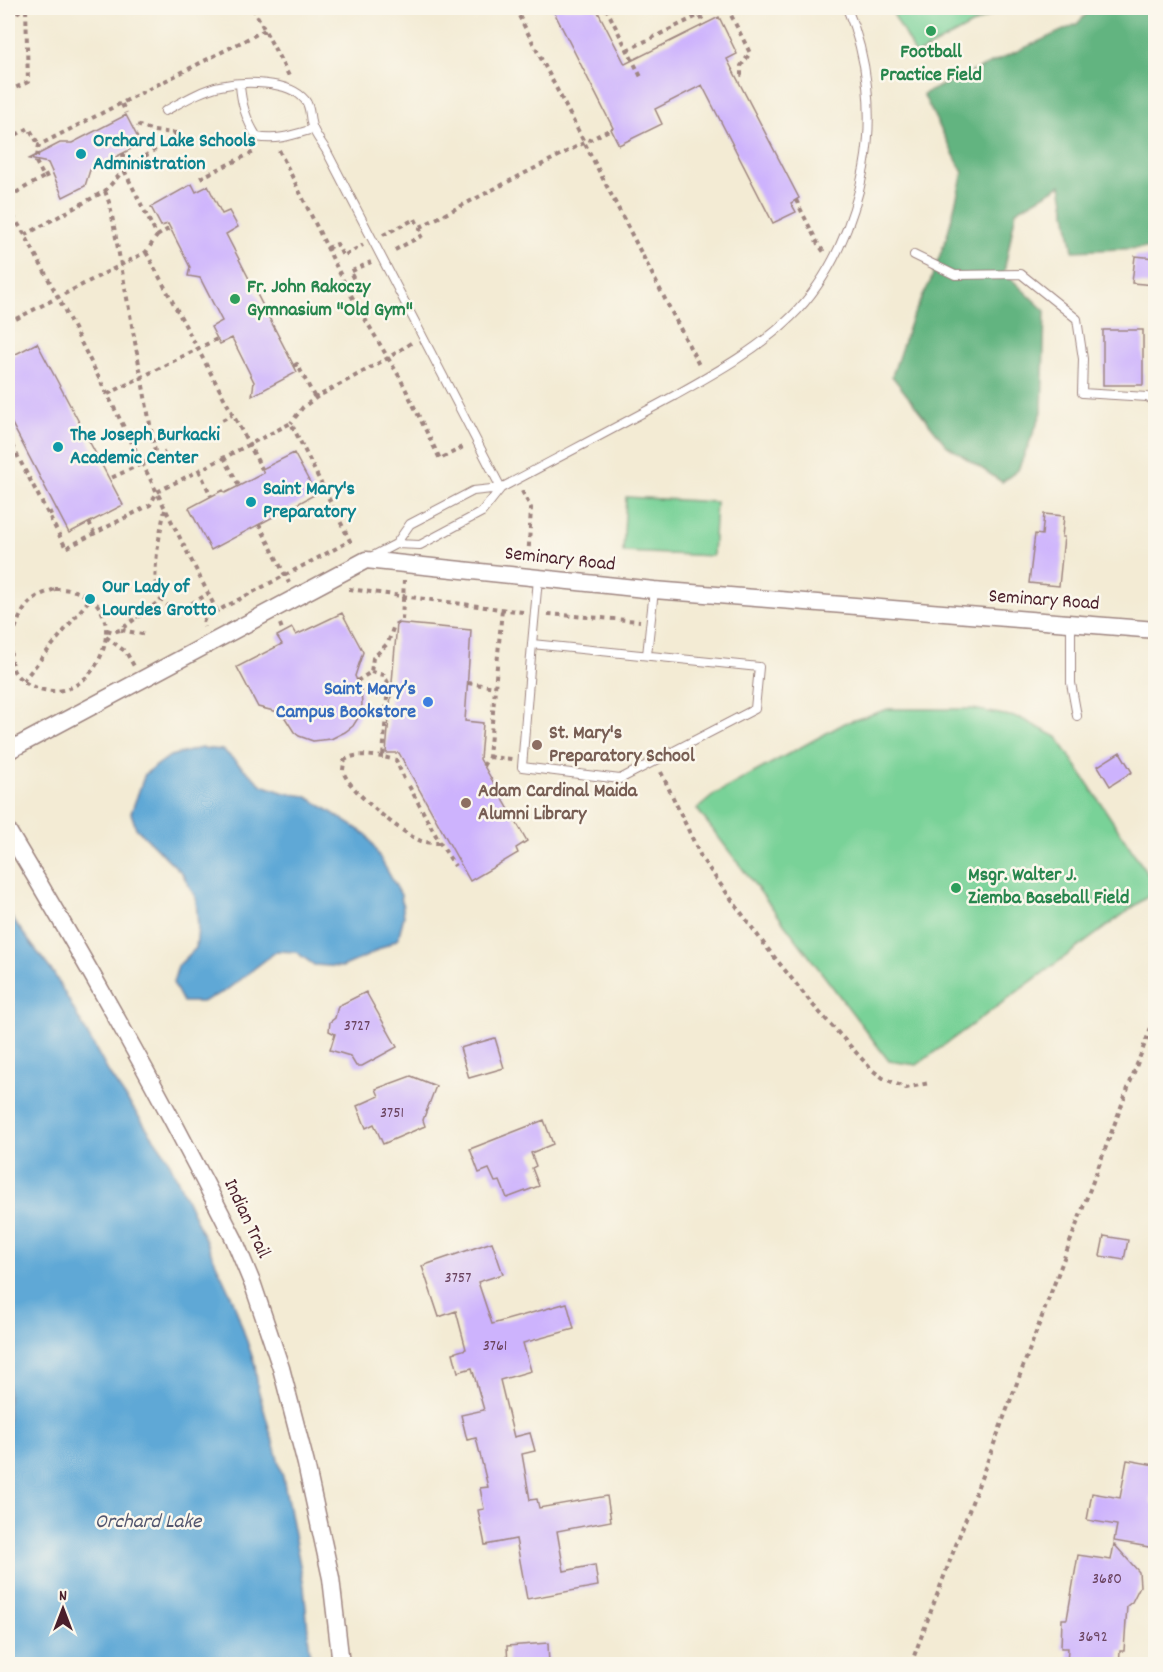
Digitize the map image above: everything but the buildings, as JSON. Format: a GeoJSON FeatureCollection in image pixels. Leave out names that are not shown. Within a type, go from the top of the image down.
{"type":"FeatureCollection","features":[{"type":"Feature","properties":{"kind":"street","name":"Seminary Road"},"geometry":{"type":"LineString","coordinates":[[366,560],[654,590],[1155,630]]}},
{"type":"Feature","properties":{"kind":"street"},"geometry":{"type":"LineString","coordinates":[[8,751],[366,560]]}},
{"type":"Feature","properties":{"kind":"street","name":"Indian Trail"},"geometry":{"type":"LineString","coordinates":[[8,831],[158,1091],[245,1265],[280,1368],[315,1501],[331,1578],[341,1665]]}},
{"type":"Feature","properties":{"kind":"lane"},"geometry":{"type":"LineString","coordinates":[[396,544],[420,545],[482,512],[501,488],[707,377],[754,347],[792,316],[816,287],[832,261],[856,207],[865,163],[869,108],[863,61],[847,8]]}},
{"type":"Feature","properties":{"kind":"lane"},"geometry":{"type":"LineString","coordinates":[[165,111],[218,86],[255,82],[287,89],[302,96],[308,104],[313,129],[332,160],[501,488]]}},
{"type":"Feature","properties":{"kind":"lane"},"geometry":{"type":"LineString","coordinates":[[240,84],[247,121],[257,136],[270,140],[289,137],[313,129]]}},
{"type":"Feature","properties":{"kind":"lane"},"geometry":{"type":"LineString","coordinates":[[914,255],[955,275],[1021,274],[1077,319],[1083,359],[1082,393],[1147,397],[1155,402]]}},
{"type":"Feature","properties":{"kind":"lane"},"geometry":{"type":"LineString","coordinates":[[366,560],[396,544],[410,524],[473,491],[501,488]]}},
{"type":"Feature","properties":{"kind":"lane"},"geometry":{"type":"LineString","coordinates":[[532,578],[536,612],[532,644],[522,767],[620,779],[755,709],[759,666],[532,644]]}},
{"type":"Feature","properties":{"kind":"lane"},"geometry":{"type":"LineString","coordinates":[[647,655],[654,590]]}},
{"type":"Feature","properties":{"kind":"lane"},"geometry":{"type":"LineString","coordinates":[[1071,624],[1071,683],[1077,716]]}},
{"type":"Feature","properties":{"kind":"path"},"geometry":{"type":"LineString","coordinates":[[8,17],[26,8],[28,82],[8,91]]}},
{"type":"Feature","properties":{"kind":"path"},"geometry":{"type":"LineString","coordinates":[[253,8],[289,77],[287,89]]}},
{"type":"Feature","properties":{"kind":"path"},"geometry":{"type":"LineString","coordinates":[[515,8],[707,377]]}},
{"type":"Feature","properties":{"kind":"path"},"geometry":{"type":"LineString","coordinates":[[606,8],[640,77]]}},
{"type":"Feature","properties":{"kind":"path"},"geometry":{"type":"LineString","coordinates":[[627,50],[714,8],[729,11],[750,53],[741,66],[741,75],[736,76]]}},
{"type":"Feature","properties":{"kind":"path"},"geometry":{"type":"LineString","coordinates":[[700,16],[705,24]]}},
{"type":"Feature","properties":{"kind":"path"},"geometry":{"type":"LineString","coordinates":[[39,145],[265,30]]}},
{"type":"Feature","properties":{"kind":"path"},"geometry":{"type":"LineString","coordinates":[[122,104],[126,113]]}},
{"type":"Feature","properties":{"kind":"path"},"geometry":{"type":"LineString","coordinates":[[25,235],[105,191],[124,170],[177,134],[153,131],[137,125]]}},
{"type":"Feature","properties":{"kind":"path"},"geometry":{"type":"LineString","coordinates":[[8,139],[29,128],[39,145],[36,162],[44,177]]}},
{"type":"Feature","properties":{"kind":"path"},"geometry":{"type":"LineString","coordinates":[[420,227],[611,129]]}},
{"type":"Feature","properties":{"kind":"path"},"geometry":{"type":"LineString","coordinates":[[277,147],[348,290],[399,376],[440,459],[476,440]]}},
{"type":"Feature","properties":{"kind":"path"},"geometry":{"type":"LineString","coordinates":[[200,178],[260,149]]}},
{"type":"Feature","properties":{"kind":"path"},"geometry":{"type":"LineString","coordinates":[[123,153],[124,170],[158,236]]}},
{"type":"Feature","properties":{"kind":"path"},"geometry":{"type":"LineString","coordinates":[[8,197],[53,173]]}},
{"type":"Feature","properties":{"kind":"path"},"geometry":{"type":"LineString","coordinates":[[105,191],[110,205],[156,457]]}},
{"type":"Feature","properties":{"kind":"path"},"geometry":{"type":"LineString","coordinates":[[796,200],[818,244],[832,261]]}},
{"type":"Feature","properties":{"kind":"path"},"geometry":{"type":"LineString","coordinates":[[8,208],[58,297],[217,610]]}},
{"type":"Feature","properties":{"kind":"path"},"geometry":{"type":"LineString","coordinates":[[8,323],[146,252],[158,236],[170,228]]}},
{"type":"Feature","properties":{"kind":"path"},"geometry":{"type":"LineString","coordinates":[[146,252],[262,469]]}},
{"type":"Feature","properties":{"kind":"path"},"geometry":{"type":"LineString","coordinates":[[8,438],[66,548],[150,505],[158,492],[291,423],[303,407],[315,398],[423,337]]}},
{"type":"Feature","properties":{"kind":"path"},"geometry":{"type":"LineString","coordinates":[[108,394],[217,339]]}},
{"type":"Feature","properties":{"kind":"path"},"geometry":{"type":"LineString","coordinates":[[8,349],[11,356]]}},
{"type":"Feature","properties":{"kind":"path"},"geometry":{"type":"LineString","coordinates":[[294,366],[297,364],[315,398]]}},
{"type":"Feature","properties":{"kind":"path"},"geometry":{"type":"LineString","coordinates":[[222,420],[232,415]]}},
{"type":"Feature","properties":{"kind":"path"},"geometry":{"type":"LineString","coordinates":[[205,628],[204,618],[217,610],[350,541],[291,423]]}},
{"type":"Feature","properties":{"kind":"path"},"geometry":{"type":"LineString","coordinates":[[109,479],[165,452]]}},
{"type":"Feature","properties":{"kind":"path"},"geometry":{"type":"LineString","coordinates":[[224,457],[239,486]]}},
{"type":"Feature","properties":{"kind":"path"},"geometry":{"type":"LineString","coordinates":[[199,470],[211,496]]}},
{"type":"Feature","properties":{"kind":"path"},"geometry":{"type":"LineString","coordinates":[[516,479],[531,507],[532,578]]}},
{"type":"Feature","properties":{"kind":"path"},"geometry":{"type":"LineString","coordinates":[[48,514],[57,510]]}},
{"type":"Feature","properties":{"kind":"path"},"geometry":{"type":"LineString","coordinates":[[165,510],[157,541],[157,593],[161,600],[171,608],[187,606],[208,594]]}},
{"type":"Feature","properties":{"kind":"path"},"geometry":{"type":"LineString","coordinates":[[89,522],[94,532]]}},
{"type":"Feature","properties":{"kind":"path"},"geometry":{"type":"LineString","coordinates":[[259,524],[297,597]]}},
{"type":"Feature","properties":{"kind":"path"},"geometry":{"type":"LineString","coordinates":[[371,672],[373,658],[388,643],[394,626],[402,621],[405,564]]}},
{"type":"Feature","properties":{"kind":"path"},"geometry":{"type":"LineString","coordinates":[[348,588],[502,609],[651,622]]}},
{"type":"Feature","properties":{"kind":"path"},"geometry":{"type":"LineString","coordinates":[[55,589],[68,589],[90,599],[102,610],[107,630],[105,646],[90,673],[78,683],[65,689],[51,691],[36,688],[23,681],[15,672],[10,657],[16,624],[30,602],[55,589]]}},
{"type":"Feature","properties":{"kind":"path"},"geometry":{"type":"LineString","coordinates":[[23,681],[90,599]]}},
{"type":"Feature","properties":{"kind":"path"},"geometry":{"type":"LineString","coordinates":[[107,630],[113,632],[120,630],[161,600]]}},
{"type":"Feature","properties":{"kind":"path"},"geometry":{"type":"LineString","coordinates":[[102,610],[107,609],[138,617]]}},
{"type":"Feature","properties":{"kind":"path"},"geometry":{"type":"LineString","coordinates":[[483,766],[489,757],[502,609]]}},
{"type":"Feature","properties":{"kind":"path"},"geometry":{"type":"LineString","coordinates":[[120,630],[147,635]]}},
{"type":"Feature","properties":{"kind":"path"},"geometry":{"type":"LineString","coordinates":[[106,637],[126,652],[142,679]]}},
{"type":"Feature","properties":{"kind":"path"},"geometry":{"type":"LineString","coordinates":[[357,681],[371,672],[384,675],[388,683],[383,757]]}},
{"type":"Feature","properties":{"kind":"path"},"geometry":{"type":"LineString","coordinates":[[468,683],[495,687]]}},
{"type":"Feature","properties":{"kind":"path"},"geometry":{"type":"LineString","coordinates":[[404,779],[396,760],[361,755],[344,761],[343,769],[348,779],[381,814],[423,842],[440,843]]}},
{"type":"Feature","properties":{"kind":"path"},"geometry":{"type":"LineString","coordinates":[[489,757],[523,760]]}},
{"type":"Feature","properties":{"kind":"path"},"geometry":{"type":"LineString","coordinates":[[656,760],[702,859],[764,944],[812,1004],[872,1070],[883,1078],[906,1088],[929,1083]]}},
{"type":"Feature","properties":{"kind":"path"},"geometry":{"type":"LineString","coordinates":[[409,786],[455,866]]}},
{"type":"Feature","properties":{"kind":"path"},"geometry":{"type":"LineString","coordinates":[[912,1665],[1155,1014]]}},
{"type":"Feature","properties":{"kind":"green space","name":"Football Practice Field"},"geometry":{"type":"Polygon","coordinates":[[[890,8],[1003,8],[916,55],[890,8]]]}},
{"type":"Feature","properties":{"kind":"green space"},"geometry":{"type":"Polygon","coordinates":[[[1092,8],[1155,8],[1155,250],[1146,248],[1073,251],[1061,185],[1016,211],[1004,272],[1045,311],[1042,412],[1018,470],[1002,482],[946,445],[892,376],[911,320],[930,282],[947,236],[963,173],[923,94],[1077,24],[1092,8]]]}},
{"type":"Feature","properties":{"kind":"green space"},"geometry":{"type":"Polygon","coordinates":[[[626,497],[716,502],[713,556],[623,552],[626,497]]]}},
{"type":"Feature","properties":{"kind":"green space","name":"Msgr. Walter J. Ziemba Baseball Field"},"geometry":{"type":"Polygon","coordinates":[[[888,709],[973,709],[1020,718],[1057,737],[1155,885],[1155,891],[917,1065],[889,1061],[697,809],[715,794],[845,723],[888,709]]]}},
{"type":"Feature","properties":{"kind":"water"},"geometry":{"type":"Polygon","coordinates":[[[201,748],[223,750],[262,785],[285,793],[306,796],[367,835],[401,895],[404,916],[398,939],[342,967],[314,965],[296,952],[277,951],[225,991],[202,1002],[183,1002],[173,983],[178,966],[196,948],[198,927],[196,899],[182,873],[136,828],[131,813],[145,774],[170,756],[201,748]]]}},
{"type":"Feature","properties":{"kind":"water","name":"Orchard Lake"},"geometry":{"type":"Polygon","coordinates":[[[8,913],[54,974],[110,1075],[167,1157],[233,1300],[255,1365],[258,1389],[283,1477],[304,1586],[311,1664],[8,1664],[8,913]]]}},
{"type":"Feature","properties":{"kind":"place","name":"Football Practice Field"},"geometry":{"type":"Point","coordinates":[931,31]}},
{"type":"Feature","properties":{"kind":"place","name":"Orchard Lake Schools Administration"},"geometry":{"type":"Point","coordinates":[81,154]}},
{"type":"Feature","properties":{"kind":"place","name":"Fr. John Rakoczy Gymnasium \"Old Gym\""},"geometry":{"type":"Point","coordinates":[235,299]}},
{"type":"Feature","properties":{"kind":"place","name":"The Joseph Burkacki Academic Center"},"geometry":{"type":"Point","coordinates":[58,447]}},
{"type":"Feature","properties":{"kind":"place","name":"Saint Mary's Preparatory"},"geometry":{"type":"Point","coordinates":[251,502]}},
{"type":"Feature","properties":{"kind":"place","name":"Our Lady of Lourdes Grotto"},"geometry":{"type":"Point","coordinates":[90,599]}},
{"type":"Feature","properties":{"kind":"place","name":"Saint Mary’s Campus Bookstore"},"geometry":{"type":"Point","coordinates":[428,702]}},
{"type":"Feature","properties":{"kind":"place","name":"St. Mary's Preparatory School"},"geometry":{"type":"Point","coordinates":[537,745]}},
{"type":"Feature","properties":{"kind":"place","name":"Adam Cardinal Maida Alumni Library"},"geometry":{"type":"Point","coordinates":[466,803]}},
{"type":"Feature","properties":{"kind":"place","name":"Msgr. Walter J. Ziemba Baseball Field"},"geometry":{"type":"Point","coordinates":[956,888]}}]}
